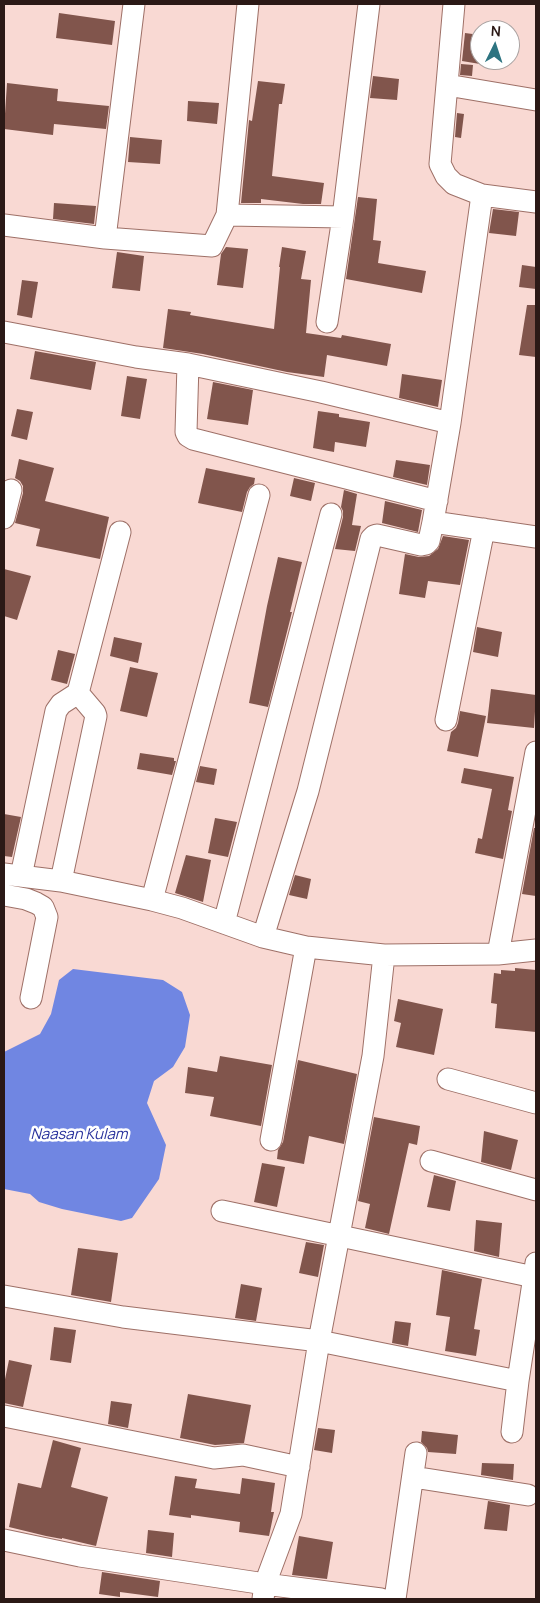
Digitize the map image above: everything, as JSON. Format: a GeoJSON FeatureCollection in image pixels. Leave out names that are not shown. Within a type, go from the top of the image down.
{"type":"FeatureCollection","features":[{"type":"Feature","properties":{"kind":"street"},"geometry":{"type":"LineString","coordinates":[[105,238],[134,4]]}},
{"type":"Feature","properties":{"kind":"street"},"geometry":{"type":"LineString","coordinates":[[4,225],[105,238],[212,246],[227,214],[248,4]]}},
{"type":"Feature","properties":{"kind":"street"},"geometry":{"type":"LineString","coordinates":[[327,322],[343,217],[369,4]]}},
{"type":"Feature","properties":{"kind":"street"},"geometry":{"type":"LineString","coordinates":[[454,4],[440,164],[446,176],[454,184],[482,195],[536,202]]}},
{"type":"Feature","properties":{"kind":"street"},"geometry":{"type":"LineString","coordinates":[[447,85],[536,100]]}},
{"type":"Feature","properties":{"kind":"street"},"geometry":{"type":"LineString","coordinates":[[263,937],[308,791],[371,539],[377,535],[422,545],[428,541],[437,501],[450,423],[482,195]]}},
{"type":"Feature","properties":{"kind":"street"},"geometry":{"type":"LineString","coordinates":[[227,214],[343,217]]}},
{"type":"Feature","properties":{"kind":"street"},"geometry":{"type":"LineString","coordinates":[[4,332],[136,357],[188,364],[321,392],[450,423]]}},
{"type":"Feature","properties":{"kind":"street"},"geometry":{"type":"LineString","coordinates":[[188,364],[186,432],[193,440],[437,501]]}},
{"type":"Feature","properties":{"kind":"street"},"geometry":{"type":"LineString","coordinates":[[4,518],[11,490]]}},
{"type":"Feature","properties":{"kind":"street"},"geometry":{"type":"LineString","coordinates":[[152,900],[259,495]]}},
{"type":"Feature","properties":{"kind":"street"},"geometry":{"type":"LineString","coordinates":[[224,923],[331,514]]}},
{"type":"Feature","properties":{"kind":"street"},"geometry":{"type":"LineString","coordinates":[[433,522],[536,537]]}},
{"type":"Feature","properties":{"kind":"street"},"geometry":{"type":"LineString","coordinates":[[446,720],[484,530]]}},
{"type":"Feature","properties":{"kind":"street"},"geometry":{"type":"LineString","coordinates":[[120,532],[78,693],[61,704],[56,711],[12,875],[61,881],[152,900],[182,908],[263,937],[306,947],[384,955],[498,954],[536,950]]}},
{"type":"Feature","properties":{"kind":"street"},"geometry":{"type":"LineString","coordinates":[[61,881],[96,716],[96,712],[78,693]]}},
{"type":"Feature","properties":{"kind":"street"},"geometry":{"type":"LineString","coordinates":[[498,954],[536,752]]}},
{"type":"Feature","properties":{"kind":"street"},"geometry":{"type":"LineString","coordinates":[[4,895],[36,903],[43,907],[46,917],[31,998]]}},
{"type":"Feature","properties":{"kind":"street"},"geometry":{"type":"LineString","coordinates":[[271,1140],[306,947]]}},
{"type":"Feature","properties":{"kind":"street"},"geometry":{"type":"LineString","coordinates":[[264,1592],[291,1514],[319,1341],[373,1056],[384,955]]}},
{"type":"Feature","properties":{"kind":"street"},"geometry":{"type":"LineString","coordinates":[[448,1079],[536,1103]]}},
{"type":"Feature","properties":{"kind":"street"},"geometry":{"type":"LineString","coordinates":[[431,1161],[536,1190]]}},
{"type":"Feature","properties":{"kind":"street"},"geometry":{"type":"LineString","coordinates":[[222,1211],[339,1235],[535,1269],[512,1432]]}},
{"type":"Feature","properties":{"kind":"street"},"geometry":{"type":"LineString","coordinates":[[4,1296],[123,1317],[319,1341],[518,1381]]}},
{"type":"Feature","properties":{"kind":"street"},"geometry":{"type":"LineString","coordinates":[[4,1416],[214,1458],[243,1455],[298,1467]]}},
{"type":"Feature","properties":{"kind":"street"},"geometry":{"type":"LineString","coordinates":[[395,1599],[416,1453]]}},
{"type":"Feature","properties":{"kind":"street"},"geometry":{"type":"LineString","coordinates":[[413,1477],[528,1495]]}},
{"type":"Feature","properties":{"kind":"street"},"geometry":{"type":"LineString","coordinates":[[4,1540],[264,1592],[381,1599]]}},
{"type":"Feature","properties":{"kind":"water","name":"Naasan Kulam"},"geometry":{"type":"Polygon","coordinates":[[[73,969],[163,980],[182,992],[190,1015],[185,1047],[173,1067],[154,1081],[147,1103],[166,1145],[159,1179],[132,1218],[121,1221],[62,1209],[39,1202],[30,1194],[4,1189],[4,1052],[40,1034],[51,1014],[59,980],[73,969]]]}},
{"type":"Feature","properties":{"kind":"building"},"geometry":{"type":"Polygon","coordinates":[[[59,13],[115,21],[112,45],[56,38],[59,13]]]}},
{"type":"Feature","properties":{"kind":"building"},"geometry":{"type":"Polygon","coordinates":[[[465,33],[470,34],[470,62],[462,61],[465,33]]]}},
{"type":"Feature","properties":{"kind":"building"},"geometry":{"type":"Polygon","coordinates":[[[461,64],[470,65],[470,70],[473,70],[472,76],[460,75],[461,64]]]}},
{"type":"Feature","properties":{"kind":"building"},"geometry":{"type":"Polygon","coordinates":[[[373,76],[399,79],[397,100],[370,98],[373,76]]]}},
{"type":"Feature","properties":{"kind":"building"},"geometry":{"type":"Polygon","coordinates":[[[258,81],[285,84],[282,104],[279,104],[272,176],[324,183],[321,204],[261,199],[261,203],[241,203],[249,120],[252,121],[258,81]]]}},
{"type":"Feature","properties":{"kind":"building"},"geometry":{"type":"Polygon","coordinates":[[[7,83],[58,89],[57,101],[109,106],[106,129],[54,124],[53,135],[4,129],[7,83]]]}},
{"type":"Feature","properties":{"kind":"building"},"geometry":{"type":"Polygon","coordinates":[[[188,101],[219,103],[217,124],[187,121],[188,101]]]}},
{"type":"Feature","properties":{"kind":"building"},"geometry":{"type":"Polygon","coordinates":[[[457,113],[464,114],[461,138],[455,137],[457,113]]]}},
{"type":"Feature","properties":{"kind":"building"},"geometry":{"type":"Polygon","coordinates":[[[130,137],[162,140],[160,164],[128,162],[130,137]]]}},
{"type":"Feature","properties":{"kind":"building"},"geometry":{"type":"Polygon","coordinates":[[[358,197],[377,199],[373,240],[381,241],[378,263],[426,271],[422,293],[346,279],[358,197]]]}},
{"type":"Feature","properties":{"kind":"building"},"geometry":{"type":"Polygon","coordinates":[[[54,203],[96,206],[94,224],[53,219],[54,203]]]}},
{"type":"Feature","properties":{"kind":"building"},"geometry":{"type":"Polygon","coordinates":[[[493,209],[519,212],[516,236],[489,233],[493,209]]]}},
{"type":"Feature","properties":{"kind":"building"},"geometry":{"type":"Polygon","coordinates":[[[226,247],[248,249],[243,288],[217,285],[221,254],[226,247]]]}},
{"type":"Feature","properties":{"kind":"building"},"geometry":{"type":"Polygon","coordinates":[[[282,247],[306,251],[301,279],[311,280],[306,333],[341,338],[342,335],[391,344],[387,366],[327,355],[324,377],[287,372],[203,354],[163,348],[168,309],[191,312],[190,315],[274,329],[282,247]]]}},
{"type":"Feature","properties":{"kind":"building"},"geometry":{"type":"Polygon","coordinates":[[[117,252],[144,256],[140,291],[112,288],[117,252]]]}},
{"type":"Feature","properties":{"kind":"building"},"geometry":{"type":"Polygon","coordinates":[[[522,265],[536,267],[536,289],[519,287],[522,265]]]}},
{"type":"Feature","properties":{"kind":"building"},"geometry":{"type":"Polygon","coordinates":[[[22,280],[38,282],[32,318],[17,315],[22,280]]]}},
{"type":"Feature","properties":{"kind":"building"},"geometry":{"type":"Polygon","coordinates":[[[527,305],[536,305],[536,357],[519,355],[527,305]]]}},
{"type":"Feature","properties":{"kind":"building"},"geometry":{"type":"Polygon","coordinates":[[[35,351],[96,362],[91,390],[30,379],[35,351]]]}},
{"type":"Feature","properties":{"kind":"building"},"geometry":{"type":"Polygon","coordinates":[[[402,374],[442,380],[438,407],[399,398],[402,374]]]}},
{"type":"Feature","properties":{"kind":"building"},"geometry":{"type":"Polygon","coordinates":[[[127,376],[147,379],[140,419],[121,416],[127,376]]]}},
{"type":"Feature","properties":{"kind":"building"},"geometry":{"type":"Polygon","coordinates":[[[213,382],[253,390],[248,425],[207,419],[213,382]]]}},
{"type":"Feature","properties":{"kind":"building"},"geometry":{"type":"Polygon","coordinates":[[[17,409],[33,412],[27,440],[11,436],[17,409]]]}},
{"type":"Feature","properties":{"kind":"building"},"geometry":{"type":"Polygon","coordinates":[[[318,411],[339,414],[339,417],[370,422],[366,447],[335,442],[334,452],[313,448],[318,411]]]}},
{"type":"Feature","properties":{"kind":"building"},"geometry":{"type":"Polygon","coordinates":[[[19,459],[54,468],[45,501],[109,517],[100,559],[36,546],[40,529],[15,523],[23,493],[23,486],[15,478],[19,459]]]}},
{"type":"Feature","properties":{"kind":"building"},"geometry":{"type":"Polygon","coordinates":[[[396,460],[430,465],[427,485],[393,477],[396,460]]]}},
{"type":"Feature","properties":{"kind":"building"},"geometry":{"type":"Polygon","coordinates":[[[206,468],[255,478],[254,484],[247,492],[242,512],[198,503],[206,468]]]}},
{"type":"Feature","properties":{"kind":"building"},"geometry":{"type":"Polygon","coordinates":[[[294,478],[315,483],[311,501],[290,496],[294,478]]]}},
{"type":"Feature","properties":{"kind":"building"},"geometry":{"type":"Polygon","coordinates":[[[344,490],[357,494],[352,525],[361,526],[355,551],[335,549],[343,517],[341,507],[344,490]]]}},
{"type":"Feature","properties":{"kind":"building"},"geometry":{"type":"Polygon","coordinates":[[[385,501],[422,510],[418,532],[382,523],[385,501]]]}},
{"type":"Feature","properties":{"kind":"building"},"geometry":{"type":"Polygon","coordinates":[[[443,536],[469,540],[460,585],[428,581],[425,598],[399,594],[405,554],[419,557],[429,556],[438,549],[443,536]]]}},
{"type":"Feature","properties":{"kind":"building"},"geometry":{"type":"Polygon","coordinates":[[[278,557],[302,562],[290,612],[292,612],[268,707],[249,703],[278,557]]]}},
{"type":"Feature","properties":{"kind":"building"},"geometry":{"type":"Polygon","coordinates":[[[4,569],[31,576],[17,620],[4,616],[4,569]]]}},
{"type":"Feature","properties":{"kind":"building"},"geometry":{"type":"Polygon","coordinates":[[[477,627],[502,632],[498,657],[473,652],[477,627]]]}},
{"type":"Feature","properties":{"kind":"building"},"geometry":{"type":"Polygon","coordinates":[[[114,637],[142,643],[138,663],[110,656],[114,637]]]}},
{"type":"Feature","properties":{"kind":"building"},"geometry":{"type":"Polygon","coordinates":[[[58,650],[75,654],[67,684],[51,680],[58,650]]]}},
{"type":"Feature","properties":{"kind":"building"},"geometry":{"type":"Polygon","coordinates":[[[130,667],[158,673],[147,717],[120,711],[130,667]]]}},
{"type":"Feature","properties":{"kind":"building"},"geometry":{"type":"Polygon","coordinates":[[[491,689],[536,695],[534,728],[487,723],[491,689]]]}},
{"type":"Feature","properties":{"kind":"building"},"geometry":{"type":"Polygon","coordinates":[[[460,711],[486,716],[478,757],[447,751],[451,732],[456,728],[460,711]]]}},
{"type":"Feature","properties":{"kind":"building"},"geometry":{"type":"Polygon","coordinates":[[[140,753],[174,758],[174,761],[176,761],[172,775],[137,769],[140,753]]]}},
{"type":"Feature","properties":{"kind":"building"},"geometry":{"type":"Polygon","coordinates":[[[200,766],[217,769],[214,785],[196,782],[200,766]]]}},
{"type":"Feature","properties":{"kind":"building"},"geometry":{"type":"Polygon","coordinates":[[[464,768],[514,777],[508,810],[512,811],[503,859],[475,853],[478,838],[482,839],[492,789],[461,783],[464,768]]]}},
{"type":"Feature","properties":{"kind":"building"},"geometry":{"type":"Polygon","coordinates":[[[4,814],[21,817],[12,857],[4,856],[4,814]]]}},
{"type":"Feature","properties":{"kind":"building"},"geometry":{"type":"Polygon","coordinates":[[[215,818],[237,822],[228,857],[208,853],[215,818]]]}},
{"type":"Feature","properties":{"kind":"building"},"geometry":{"type":"Polygon","coordinates":[[[534,828],[536,828],[536,896],[522,894],[534,828]]]}},
{"type":"Feature","properties":{"kind":"building"},"geometry":{"type":"Polygon","coordinates":[[[186,855],[211,860],[203,902],[175,893],[186,855]]]}},
{"type":"Feature","properties":{"kind":"building"},"geometry":{"type":"Polygon","coordinates":[[[295,875],[311,879],[307,899],[289,895],[295,875]]]}},
{"type":"Feature","properties":{"kind":"building"},"geometry":{"type":"Polygon","coordinates":[[[515,968],[536,970],[536,1032],[495,1028],[497,1004],[491,1003],[494,973],[501,974],[501,970],[515,971],[515,968]]]}},
{"type":"Feature","properties":{"kind":"building"},"geometry":{"type":"Polygon","coordinates":[[[398,999],[443,1009],[434,1055],[396,1047],[401,1023],[394,1021],[398,999]]]}},
{"type":"Feature","properties":{"kind":"building"},"geometry":{"type":"Polygon","coordinates":[[[220,1056],[272,1065],[261,1126],[210,1116],[214,1097],[185,1093],[188,1067],[217,1072],[220,1056]]]}},
{"type":"Feature","properties":{"kind":"building"},"geometry":{"type":"Polygon","coordinates":[[[298,1060],[357,1074],[344,1144],[309,1136],[304,1164],[277,1159],[278,1150],[283,1142],[298,1060]]]}},
{"type":"Feature","properties":{"kind":"building"},"geometry":{"type":"Polygon","coordinates":[[[374,1117],[420,1126],[417,1145],[409,1143],[389,1234],[365,1228],[370,1204],[358,1201],[374,1117]]]}},
{"type":"Feature","properties":{"kind":"building"},"geometry":{"type":"Polygon","coordinates":[[[484,1131],[518,1140],[511,1170],[481,1162],[484,1131]]]}},
{"type":"Feature","properties":{"kind":"building"},"geometry":{"type":"Polygon","coordinates":[[[262,1163],[285,1167],[277,1207],[254,1202],[262,1163]]]}},
{"type":"Feature","properties":{"kind":"building"},"geometry":{"type":"Polygon","coordinates":[[[434,1175],[456,1181],[450,1211],[427,1207],[434,1175]]]}},
{"type":"Feature","properties":{"kind":"building"},"geometry":{"type":"Polygon","coordinates":[[[476,1220],[502,1223],[499,1257],[474,1251],[476,1220]]]}},
{"type":"Feature","properties":{"kind":"building"},"geometry":{"type":"Polygon","coordinates":[[[306,1242],[324,1245],[318,1277],[299,1273],[306,1242]]]}},
{"type":"Feature","properties":{"kind":"building"},"geometry":{"type":"Polygon","coordinates":[[[78,1248],[118,1253],[111,1302],[71,1295],[78,1248]]]}},
{"type":"Feature","properties":{"kind":"building"},"geometry":{"type":"Polygon","coordinates":[[[442,1270],[482,1279],[474,1329],[480,1330],[476,1356],[445,1351],[450,1317],[436,1315],[442,1270]]]}},
{"type":"Feature","properties":{"kind":"building"},"geometry":{"type":"Polygon","coordinates":[[[241,1284],[262,1288],[256,1321],[235,1318],[241,1284]]]}},
{"type":"Feature","properties":{"kind":"building"},"geometry":{"type":"Polygon","coordinates":[[[395,1321],[411,1323],[408,1346],[392,1343],[395,1321]]]}},
{"type":"Feature","properties":{"kind":"building"},"geometry":{"type":"Polygon","coordinates":[[[54,1327],[76,1330],[71,1363],[50,1360],[54,1327]]]}},
{"type":"Feature","properties":{"kind":"building"},"geometry":{"type":"Polygon","coordinates":[[[9,1360],[32,1365],[23,1407],[4,1403],[4,1384],[9,1360]]]}},
{"type":"Feature","properties":{"kind":"building"},"geometry":{"type":"Polygon","coordinates":[[[188,1394],[251,1405],[244,1443],[215,1445],[180,1438],[188,1394]]]}},
{"type":"Feature","properties":{"kind":"building"},"geometry":{"type":"Polygon","coordinates":[[[111,1401],[132,1404],[128,1428],[108,1424],[111,1401]]]}},
{"type":"Feature","properties":{"kind":"building"},"geometry":{"type":"Polygon","coordinates":[[[318,1428],[335,1430],[332,1453],[314,1450],[318,1428]]]}},
{"type":"Feature","properties":{"kind":"building"},"geometry":{"type":"Polygon","coordinates":[[[422,1431],[458,1435],[456,1454],[428,1452],[421,1442],[422,1431]]]}},
{"type":"Feature","properties":{"kind":"building"},"geometry":{"type":"Polygon","coordinates":[[[53,1440],[81,1448],[71,1487],[108,1497],[96,1546],[9,1527],[18,1483],[41,1488],[53,1440]]]}},
{"type":"Feature","properties":{"kind":"building"},"geometry":{"type":"Polygon","coordinates":[[[482,1463],[514,1464],[513,1480],[481,1475],[482,1463]]]}},
{"type":"Feature","properties":{"kind":"building"},"geometry":{"type":"Polygon","coordinates":[[[175,1476],[197,1479],[195,1488],[240,1494],[242,1478],[275,1483],[271,1512],[274,1512],[269,1536],[239,1532],[240,1522],[191,1515],[191,1518],[169,1515],[175,1476]]]}},
{"type":"Feature","properties":{"kind":"building"},"geometry":{"type":"Polygon","coordinates":[[[488,1501],[510,1505],[507,1531],[484,1529],[488,1501]]]}},
{"type":"Feature","properties":{"kind":"building"},"geometry":{"type":"Polygon","coordinates":[[[148,1530],[174,1533],[172,1557],[146,1553],[148,1530]]]}},
{"type":"Feature","properties":{"kind":"building"},"geometry":{"type":"Polygon","coordinates":[[[299,1536],[333,1542],[327,1579],[292,1575],[299,1536]]]}},
{"type":"Feature","properties":{"kind":"building"},"geometry":{"type":"Polygon","coordinates":[[[102,1572],[160,1581],[158,1597],[120,1592],[120,1597],[99,1594],[102,1572]]]}}]}
